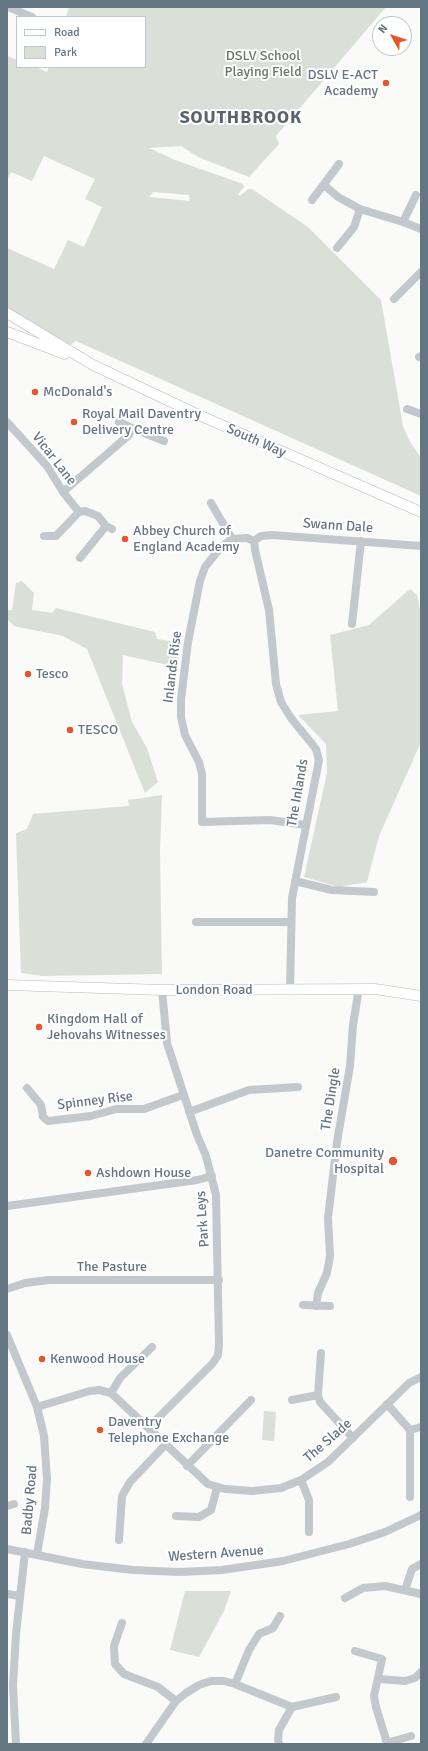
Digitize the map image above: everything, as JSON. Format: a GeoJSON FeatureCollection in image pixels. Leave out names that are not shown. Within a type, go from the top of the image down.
{"type":"FeatureCollection","features":[{"type":"Feature","properties":{"kind":"main road"},"geometry":{"type":"LineString","coordinates":[[7,313],[94,365]]}},
{"type":"Feature","properties":{"kind":"main road"},"geometry":{"type":"LineString","coordinates":[[7,332],[94,365]]}},
{"type":"Feature","properties":{"kind":"main road","name":"South Way"},"geometry":{"type":"LineString","coordinates":[[94,365],[201,416],[421,512]]}},
{"type":"Feature","properties":{"kind":"main road","name":"London Road"},"geometry":{"type":"LineString","coordinates":[[7,986],[162,990],[290,991],[375,989],[421,996]]}},
{"type":"Feature","properties":{"kind":"street"},"geometry":{"type":"LineString","coordinates":[[8,7],[30,16]]}},
{"type":"Feature","properties":{"kind":"street"},"geometry":{"type":"LineString","coordinates":[[312,200],[339,164]]}},
{"type":"Feature","properties":{"kind":"street"},"geometry":{"type":"LineString","coordinates":[[324,185],[338,197],[360,209],[421,229]]}},
{"type":"Feature","properties":{"kind":"street"},"geometry":{"type":"LineString","coordinates":[[403,222],[416,195]]}},
{"type":"Feature","properties":{"kind":"street"},"geometry":{"type":"LineString","coordinates":[[337,248],[354,227],[360,209]]}},
{"type":"Feature","properties":{"kind":"street"},"geometry":{"type":"LineString","coordinates":[[394,299],[421,272]]}},
{"type":"Feature","properties":{"kind":"street"},"geometry":{"type":"LineString","coordinates":[[407,409],[421,414]]}},
{"type":"Feature","properties":{"kind":"street","name":"Vicar Lane"},"geometry":{"type":"LineString","coordinates":[[7,422],[47,466],[79,512]]}},
{"type":"Feature","properties":{"kind":"street"},"geometry":{"type":"LineString","coordinates":[[119,422],[164,441]]}},
{"type":"Feature","properties":{"kind":"street"},"geometry":{"type":"LineString","coordinates":[[64,492],[129,434],[132,428]]}},
{"type":"Feature","properties":{"kind":"street"},"geometry":{"type":"LineString","coordinates":[[211,503],[232,539],[247,538],[254,541]]}},
{"type":"Feature","properties":{"kind":"street"},"geometry":{"type":"LineString","coordinates":[[44,536],[56,536],[79,512],[85,511],[98,516],[109,528],[80,558]]}},
{"type":"Feature","properties":{"kind":"street","name":"Swann Dale"},"geometry":{"type":"LineString","coordinates":[[254,541],[261,536],[272,534],[421,546]]}},
{"type":"Feature","properties":{"kind":"street","name":"Inlands Rise"},"geometry":{"type":"LineString","coordinates":[[232,539],[221,547],[212,557],[200,581],[182,681],[181,717],[185,735],[199,762],[202,774],[202,822],[270,820],[306,825]]}},
{"type":"Feature","properties":{"kind":"street","name":"The Inlands"},"geometry":{"type":"LineString","coordinates":[[254,541],[269,610],[276,684],[281,702],[291,718],[316,749],[319,760],[292,898],[290,991]]}},
{"type":"Feature","properties":{"kind":"street"},"geometry":{"type":"LineString","coordinates":[[352,624],[362,541]]}},
{"type":"Feature","properties":{"kind":"street"},"geometry":{"type":"LineString","coordinates":[[295,881],[332,890],[374,892]]}},
{"type":"Feature","properties":{"kind":"street"},"geometry":{"type":"LineString","coordinates":[[196,922],[291,922]]}},
{"type":"Feature","properties":{"kind":"street","name":"Park Leys"},"geometry":{"type":"LineString","coordinates":[[149,1427],[213,1363],[218,1355],[220,1318],[217,1202],[212,1176],[183,1095],[167,1043],[162,990]]}},
{"type":"Feature","properties":{"kind":"street","name":"The Dingle"},"geometry":{"type":"LineString","coordinates":[[316,1306],[318,1293],[327,1273],[330,1256],[328,1218],[336,1142],[350,1066],[353,1025],[358,994],[357,990]]}},
{"type":"Feature","properties":{"kind":"street"},"geometry":{"type":"LineString","coordinates":[[189,1112],[249,1090],[298,1087]]}},
{"type":"Feature","properties":{"kind":"street","name":"Spinney Rise"},"geometry":{"type":"LineString","coordinates":[[27,1088],[41,1105],[43,1117],[48,1120],[91,1116],[116,1109],[144,1109],[183,1095]]}},
{"type":"Feature","properties":{"kind":"street"},"geometry":{"type":"LineString","coordinates":[[7,1206],[190,1181],[212,1176]]}},
{"type":"Feature","properties":{"kind":"street","name":"The Pasture"},"geometry":{"type":"LineString","coordinates":[[7,1289],[25,1283],[49,1280],[219,1280]]}},
{"type":"Feature","properties":{"kind":"street"},"geometry":{"type":"LineString","coordinates":[[304,1305],[330,1306]]}},
{"type":"Feature","properties":{"kind":"street","name":"Badby Road"},"geometry":{"type":"LineString","coordinates":[[7,1335],[37,1408],[44,1436],[47,1479],[45,1508],[37,1554]]}},
{"type":"Feature","properties":{"kind":"street"},"geometry":{"type":"LineString","coordinates":[[37,1408],[90,1391],[99,1390],[111,1393],[120,1378],[152,1347]]}},
{"type":"Feature","properties":{"kind":"street"},"geometry":{"type":"LineString","coordinates":[[321,1353],[318,1395],[320,1402],[353,1438]]}},
{"type":"Feature","properties":{"kind":"street","name":"The Slade"},"geometry":{"type":"LineString","coordinates":[[111,1393],[149,1427],[186,1466],[208,1484],[217,1488],[237,1490],[269,1489],[281,1488],[301,1480],[328,1462],[409,1383],[421,1377]]}},
{"type":"Feature","properties":{"kind":"street"},"geometry":{"type":"LineString","coordinates":[[292,1400],[318,1395]]}},
{"type":"Feature","properties":{"kind":"street"},"geometry":{"type":"LineString","coordinates":[[186,1466],[251,1400]]}},
{"type":"Feature","properties":{"kind":"street"},"geometry":{"type":"LineString","coordinates":[[387,1404],[410,1430],[410,1497]]}},
{"type":"Feature","properties":{"kind":"street"},"geometry":{"type":"LineString","coordinates":[[410,1430],[421,1427]]}},
{"type":"Feature","properties":{"kind":"street"},"geometry":{"type":"LineString","coordinates":[[120,1540],[122,1496],[130,1482],[166,1444]]}},
{"type":"Feature","properties":{"kind":"street"},"geometry":{"type":"LineString","coordinates":[[301,1480],[309,1500],[309,1532]]}},
{"type":"Feature","properties":{"kind":"street"},"geometry":{"type":"LineString","coordinates":[[176,1516],[199,1517],[211,1510],[217,1488]]}},
{"type":"Feature","properties":{"kind":"street","name":"Western Avenue"},"geometry":{"type":"LineString","coordinates":[[7,1549],[82,1564],[133,1570],[179,1572],[222,1570],[283,1561],[349,1544],[385,1532],[421,1514]]}},
{"type":"Feature","properties":{"kind":"street"},"geometry":{"type":"LineString","coordinates":[[16,1744],[13,1685],[16,1634],[25,1552]]}},
{"type":"Feature","properties":{"kind":"street"},"geometry":{"type":"LineString","coordinates":[[405,1590],[412,1569],[421,1564]]}},
{"type":"Feature","properties":{"kind":"street"},"geometry":{"type":"LineString","coordinates":[[345,1598],[363,1588],[385,1586],[421,1594]]}},
{"type":"Feature","properties":{"kind":"street"},"geometry":{"type":"LineString","coordinates":[[7,1594],[20,1596]]}},
{"type":"Feature","properties":{"kind":"street"},"geometry":{"type":"LineString","coordinates":[[235,1684],[249,1650],[259,1634],[273,1628],[280,1616]]}},
{"type":"Feature","properties":{"kind":"street"},"geometry":{"type":"LineString","coordinates":[[122,1623],[114,1646],[115,1664],[124,1674],[158,1687],[176,1701]]}},
{"type":"Feature","properties":{"kind":"street"},"geometry":{"type":"LineString","coordinates":[[7,1633],[16,1634]]}},
{"type":"Feature","properties":{"kind":"street"},"geometry":{"type":"LineString","coordinates":[[355,1651],[382,1659],[379,1679],[374,1696],[387,1743],[411,1736]]}},
{"type":"Feature","properties":{"kind":"street"},"geometry":{"type":"LineString","coordinates":[[379,1679],[405,1681],[415,1678],[421,1672]]}},
{"type":"Feature","properties":{"kind":"street"},"geometry":{"type":"LineString","coordinates":[[150,1743],[176,1701],[199,1685],[211,1681],[224,1681],[235,1684],[292,1707],[336,1697]]}},
{"type":"Feature","properties":{"kind":"street"},"geometry":{"type":"LineString","coordinates":[[279,1744],[279,1730],[292,1707]]}},
{"type":"Feature","properties":{"kind":"green space","name":"DSLV School Playing Field"},"geometry":{"type":"Polygon","coordinates":[[[69,7],[386,7],[378,16],[372,16],[372,23],[276,136],[279,144],[249,177],[198,157],[181,146],[149,148],[175,160],[243,184],[244,187],[238,194],[240,196],[248,189],[252,189],[308,227],[381,300],[403,426],[409,440],[421,458],[421,496],[76,341],[70,345],[7,307],[7,248],[54,269],[68,240],[84,247],[102,207],[85,199],[95,179],[44,156],[32,181],[11,172],[7,180],[7,56],[16,60],[16,68],[38,68],[47,72],[49,68],[146,68],[146,16],[66,16],[69,7]],[[153,192],[149,197],[190,201],[189,195],[153,192]]]}},
{"type":"Feature","properties":{"kind":"green space"},"geometry":{"type":"Polygon","coordinates":[[[22,581],[34,593],[32,610],[52,613],[56,608],[155,632],[157,639],[182,643],[176,667],[123,655],[122,684],[132,722],[147,748],[158,782],[145,793],[87,649],[63,636],[14,626],[7,619],[7,610],[12,610],[16,583],[22,581]]]}},
{"type":"Feature","properties":{"kind":"green space"},"geometry":{"type":"Polygon","coordinates":[[[410,589],[417,595],[421,614],[421,742],[379,836],[367,882],[339,887],[304,877],[327,773],[326,744],[298,715],[338,711],[330,635],[369,625],[410,589]]]}},
{"type":"Feature","properties":{"kind":"green space"},"geometry":{"type":"Polygon","coordinates":[[[162,795],[160,851],[162,974],[42,976],[21,973],[16,833],[27,829],[33,814],[129,806],[128,800],[162,795]]]}},
{"type":"Feature","properties":{"kind":"green space"},"geometry":{"type":"Polygon","coordinates":[[[264,1411],[276,1412],[274,1441],[262,1440],[264,1411]]]}},
{"type":"Feature","properties":{"kind":"green space"},"geometry":{"type":"Polygon","coordinates":[[[185,1591],[231,1591],[224,1611],[199,1657],[170,1650],[185,1591]]]}},
{"type":"Feature","properties":{"kind":"place","name":"DSLV E-ACT Academy"},"geometry":{"type":"Point","coordinates":[386,83]}},
{"type":"Feature","properties":{"kind":"place","name":"McDonald's"},"geometry":{"type":"Point","coordinates":[35,392]}},
{"type":"Feature","properties":{"kind":"place","name":"Royal Mail Daventry Delivery Centre"},"geometry":{"type":"Point","coordinates":[74,422]}},
{"type":"Feature","properties":{"kind":"place","name":"Abbey Church of England Academy"},"geometry":{"type":"Point","coordinates":[125,539]}},
{"type":"Feature","properties":{"kind":"place","name":"Tesco"},"geometry":{"type":"Point","coordinates":[28,674]}},
{"type":"Feature","properties":{"kind":"place","name":"TESCO"},"geometry":{"type":"Point","coordinates":[70,730]}},
{"type":"Feature","properties":{"kind":"place","name":"Kingdom Hall of Jehovahs Witnesses"},"geometry":{"type":"Point","coordinates":[39,1027]}},
{"type":"Feature","properties":{"kind":"place","name":"Danetre Community Hospital"},"geometry":{"type":"Point","coordinates":[393,1161]}},
{"type":"Feature","properties":{"kind":"place","name":"Ashdown House"},"geometry":{"type":"Point","coordinates":[88,1173]}},
{"type":"Feature","properties":{"kind":"place","name":"Kenwood House"},"geometry":{"type":"Point","coordinates":[42,1359]}},
{"type":"Feature","properties":{"kind":"place","name":"Daventry Telephone Exchange"},"geometry":{"type":"Point","coordinates":[100,1430]}},
{"type":"Feature","properties":{"kind":"district","name":"SOUTHBROOK"},"geometry":{"type":"Point","coordinates":[241,118]}}]}
